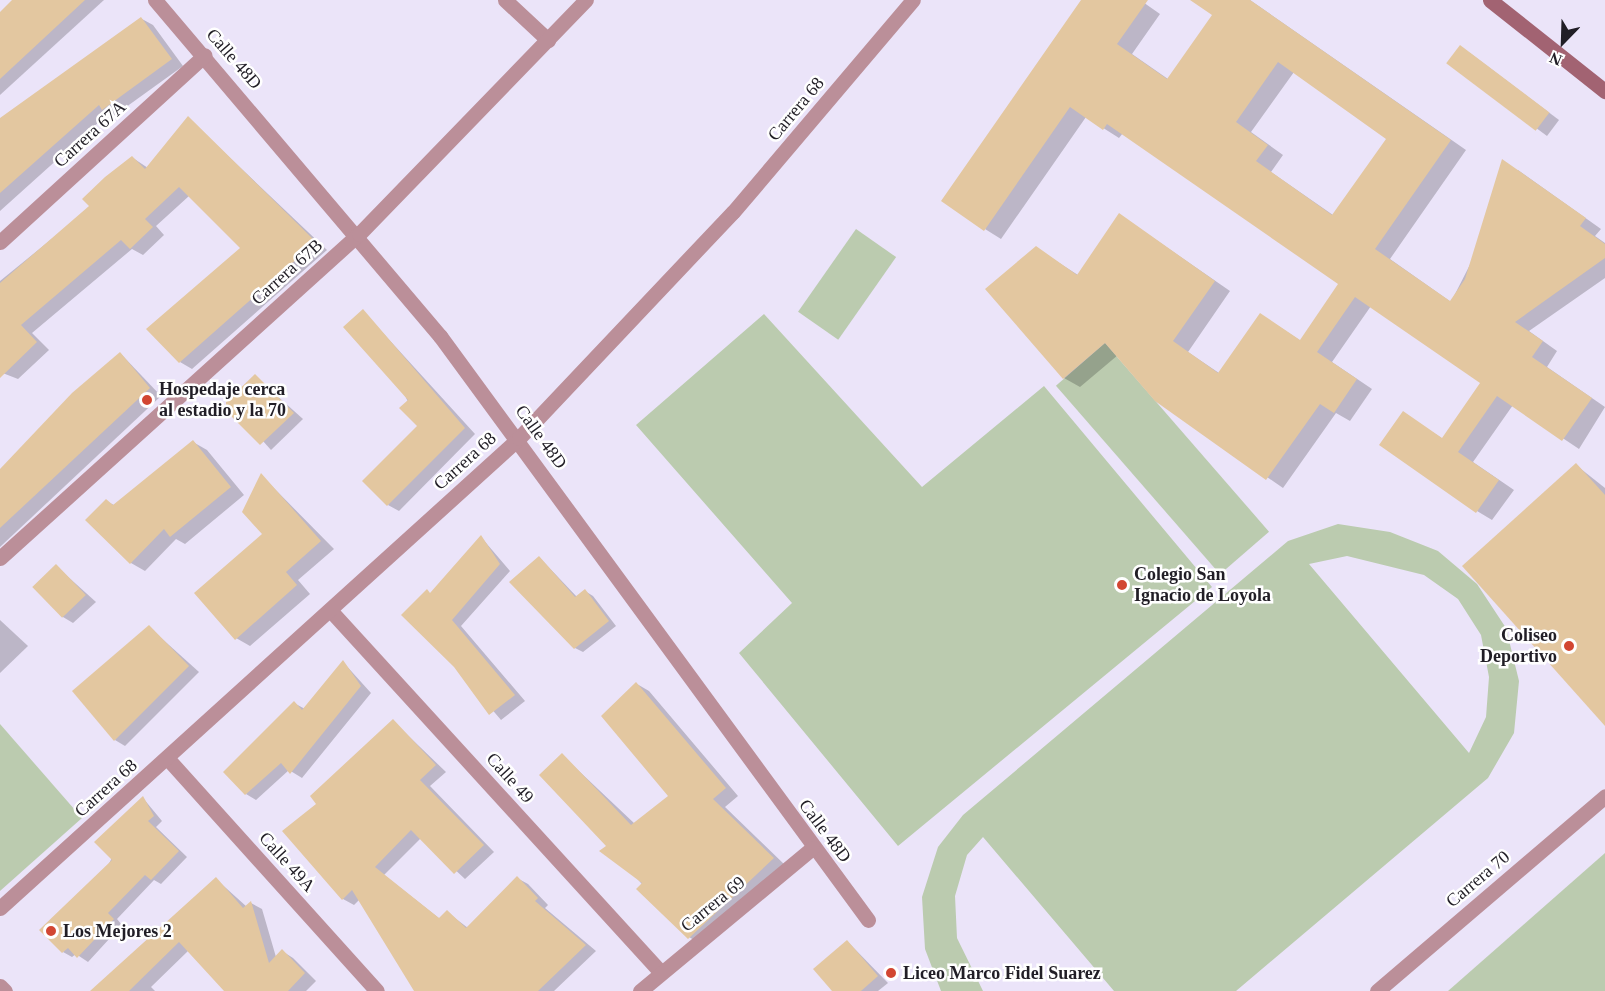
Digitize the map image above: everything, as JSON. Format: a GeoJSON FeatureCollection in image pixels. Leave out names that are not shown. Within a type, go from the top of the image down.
{"type":"FeatureCollection","features":[{"type":"Feature","properties":{"kind":"main road"},"geometry":{"type":"LineString","coordinates":[[1490,0],[1605,91]]}},
{"type":"Feature","properties":{"kind":"street","name":"Calle 48D"},"geometry":{"type":"LineString","coordinates":[[155,0],[359,234],[519,438],[812,848],[868,920]]}},
{"type":"Feature","properties":{"kind":"street"},"geometry":{"type":"LineString","coordinates":[[505,0],[549,40]]}},
{"type":"Feature","properties":{"kind":"street","name":"Carrera 67B"},"geometry":{"type":"LineString","coordinates":[[0,558],[359,234],[586,0]]}},
{"type":"Feature","properties":{"kind":"street","name":"Carrera 68"},"geometry":{"type":"LineString","coordinates":[[0,908],[168,759],[519,438],[733,212],[913,0]]}},
{"type":"Feature","properties":{"kind":"street","name":"Carrera 67A"},"geometry":{"type":"LineString","coordinates":[[0,242],[205,55]]}},
{"type":"Feature","properties":{"kind":"street","name":"Calle 49"},"geometry":{"type":"LineString","coordinates":[[330,610],[660,971]]}},
{"type":"Feature","properties":{"kind":"street","name":"Calle 49A"},"geometry":{"type":"LineString","coordinates":[[168,759],[377,991]]}},
{"type":"Feature","properties":{"kind":"street","name":"Carrera 70"},"geometry":{"type":"LineString","coordinates":[[1377,991],[1605,796]]}},
{"type":"Feature","properties":{"kind":"street","name":"Carrera 69"},"geometry":{"type":"LineString","coordinates":[[640,991],[660,971],[812,848]]}},
{"type":"Feature","properties":{"kind":"street"},"geometry":{"type":"LineString","coordinates":[[0,986],[4,991]]}},
{"type":"Feature","properties":{"kind":"green space"},"geometry":{"type":"Polygon","coordinates":[[[856,229],[896,257],[838,340],[798,312],[856,229]]]}},
{"type":"Feature","properties":{"kind":"green space"},"geometry":{"type":"Polygon","coordinates":[[[764,314],[922,487],[1044,386],[1212,587],[898,846],[739,653],[792,603],[636,425],[764,314]]]}},
{"type":"Feature","properties":{"kind":"green space"},"geometry":{"type":"Polygon","coordinates":[[[1105,343],[1269,532],[1220,574],[1056,386],[1105,343]]]}},
{"type":"Feature","properties":{"kind":"green space"},"geometry":{"type":"Polygon","coordinates":[[[1338,524],[1390,532],[1438,551],[1477,584],[1506,628],[1519,681],[1514,733],[1488,778],[1236,991],[1114,991],[983,837],[967,855],[955,896],[957,938],[983,991],[941,991],[925,949],[922,897],[938,847],[963,815],[1288,541],[1338,524]],[[1347,556],[1309,564],[1469,753],[1486,717],[1489,677],[1481,635],[1458,599],[1424,575],[1347,556]]]}},
{"type":"Feature","properties":{"kind":"green space"},"geometry":{"type":"Polygon","coordinates":[[[0,724],[82,818],[0,891],[0,724]]]}},
{"type":"Feature","properties":{"kind":"green space"},"geometry":{"type":"Polygon","coordinates":[[[1605,853],[1605,991],[1448,991],[1605,853]]]}},
{"type":"Feature","properties":{"kind":"building"},"geometry":{"type":"Polygon","coordinates":[[[12,0],[85,0],[0,79],[0,12],[12,0]]]}},
{"type":"Feature","properties":{"kind":"building"},"geometry":{"type":"Polygon","coordinates":[[[1081,0],[1148,0],[1117,44],[1167,79],[1212,15],[1190,0],[1250,0],[1451,140],[1375,249],[1450,301],[1465,279],[1502,159],[1586,218],[1580,226],[1605,244],[1605,258],[1515,322],[1543,341],[1532,357],[1592,398],[1562,441],[1497,396],[1458,452],[1499,480],[1476,513],[1379,445],[1403,411],[1442,438],[1480,383],[1355,297],[1317,352],[1357,379],[1334,413],[1320,404],[1266,480],[1155,401],[1105,343],[1063,379],[985,289],[1036,246],[1077,275],[1119,213],[1215,281],[1173,341],[1218,373],[1260,313],[1300,340],[1338,284],[1107,124],[1103,130],[1070,107],[984,231],[941,201],[1081,0]],[[1278,62],[1236,122],[1268,145],[1256,161],[1332,215],[1386,139],[1278,62]]]}},
{"type":"Feature","properties":{"kind":"building"},"geometry":{"type":"Polygon","coordinates":[[[141,17],[172,59],[102,110],[99,105],[0,193],[0,118],[141,17]]]}},
{"type":"Feature","properties":{"kind":"building"},"geometry":{"type":"Polygon","coordinates":[[[1460,45],[1549,112],[1536,131],[1446,63],[1460,45]]]}},
{"type":"Feature","properties":{"kind":"building"},"geometry":{"type":"Polygon","coordinates":[[[188,116],[316,242],[179,363],[146,329],[240,248],[179,187],[145,219],[153,227],[130,249],[121,240],[21,325],[37,342],[0,378],[0,283],[89,206],[82,199],[105,177],[132,156],[145,169],[188,116]]]}},
{"type":"Feature","properties":{"kind":"building"},"geometry":{"type":"Polygon","coordinates":[[[363,309],[465,428],[387,506],[362,481],[417,426],[399,408],[408,400],[343,327],[363,309]]]}},
{"type":"Feature","properties":{"kind":"building"},"geometry":{"type":"Polygon","coordinates":[[[120,352],[150,388],[0,528],[0,469],[72,393],[120,352]]]}},
{"type":"Feature","properties":{"kind":"building"},"geometry":{"type":"Polygon","coordinates":[[[255,374],[294,413],[260,445],[226,411],[226,402],[255,374]]]}},
{"type":"Feature","properties":{"kind":"building"},"geometry":{"type":"Polygon","coordinates":[[[193,440],[231,487],[170,537],[164,529],[130,564],[85,520],[106,499],[113,505],[193,440]]]}},
{"type":"Feature","properties":{"kind":"building","name":"Coliseo Deportivo"},"geometry":{"type":"Polygon","coordinates":[[[1576,463],[1605,495],[1605,726],[1462,566],[1576,463]]]}},
{"type":"Feature","properties":{"kind":"building"},"geometry":{"type":"Polygon","coordinates":[[[261,473],[321,541],[286,572],[297,585],[235,640],[194,593],[262,534],[242,512],[261,473]]]}},
{"type":"Feature","properties":{"kind":"building"},"geometry":{"type":"Polygon","coordinates":[[[481,535],[500,564],[452,620],[515,695],[489,715],[454,667],[401,615],[427,589],[430,593],[481,535]]]}},
{"type":"Feature","properties":{"kind":"building"},"geometry":{"type":"Polygon","coordinates":[[[539,556],[575,597],[585,589],[609,621],[574,649],[509,582],[539,556]]]}},
{"type":"Feature","properties":{"kind":"building"},"geometry":{"type":"Polygon","coordinates":[[[56,564],[86,595],[62,618],[32,587],[56,564]]]}},
{"type":"Feature","properties":{"kind":"building"},"geometry":{"type":"Polygon","coordinates":[[[149,625],[189,666],[114,741],[72,691],[149,625]]]}},
{"type":"Feature","properties":{"kind":"building"},"geometry":{"type":"Polygon","coordinates":[[[343,660],[361,686],[290,774],[281,763],[245,795],[223,772],[294,701],[302,710],[343,660]]]}},
{"type":"Feature","properties":{"kind":"building"},"geometry":{"type":"Polygon","coordinates":[[[636,682],[726,788],[713,799],[774,858],[688,939],[636,889],[642,883],[599,851],[606,846],[539,775],[562,753],[631,825],[668,796],[601,716],[636,682]]]}},
{"type":"Feature","properties":{"kind":"building"},"geometry":{"type":"Polygon","coordinates":[[[393,719],[436,765],[420,780],[484,845],[454,874],[411,830],[375,867],[439,918],[447,910],[466,928],[517,876],[538,898],[535,901],[586,945],[538,991],[414,991],[352,890],[342,900],[282,831],[316,804],[310,796],[393,719]]]}},
{"type":"Feature","properties":{"kind":"building"},"geometry":{"type":"Polygon","coordinates":[[[143,796],[154,816],[148,821],[179,851],[151,880],[145,875],[108,913],[114,919],[77,958],[68,948],[62,953],[39,930],[112,860],[94,842],[143,796]]]}},
{"type":"Feature","properties":{"kind":"building"},"geometry":{"type":"Polygon","coordinates":[[[216,877],[243,908],[251,901],[269,963],[282,949],[305,973],[288,991],[224,991],[179,942],[129,991],[90,991],[216,877]]]}},
{"type":"Feature","properties":{"kind":"building"},"geometry":{"type":"Polygon","coordinates":[[[847,940],[878,976],[861,991],[832,991],[813,969],[847,940]]]}},
{"type":"Feature","properties":{"kind":"place","name":"Hospedaje cerca al estadio y la 70"},"geometry":{"type":"Point","coordinates":[147,400]}},
{"type":"Feature","properties":{"kind":"place","name":"Colegio San Ignacio de Loyola"},"geometry":{"type":"Point","coordinates":[1122,585]}},
{"type":"Feature","properties":{"kind":"place","name":"Coliseo Deportivo"},"geometry":{"type":"Point","coordinates":[1569,646]}},
{"type":"Feature","properties":{"kind":"place","name":"Los Mejores 2"},"geometry":{"type":"Point","coordinates":[51,931]}},
{"type":"Feature","properties":{"kind":"place","name":"Liceo Marco Fidel Suarez"},"geometry":{"type":"Point","coordinates":[891,973]}}]}
